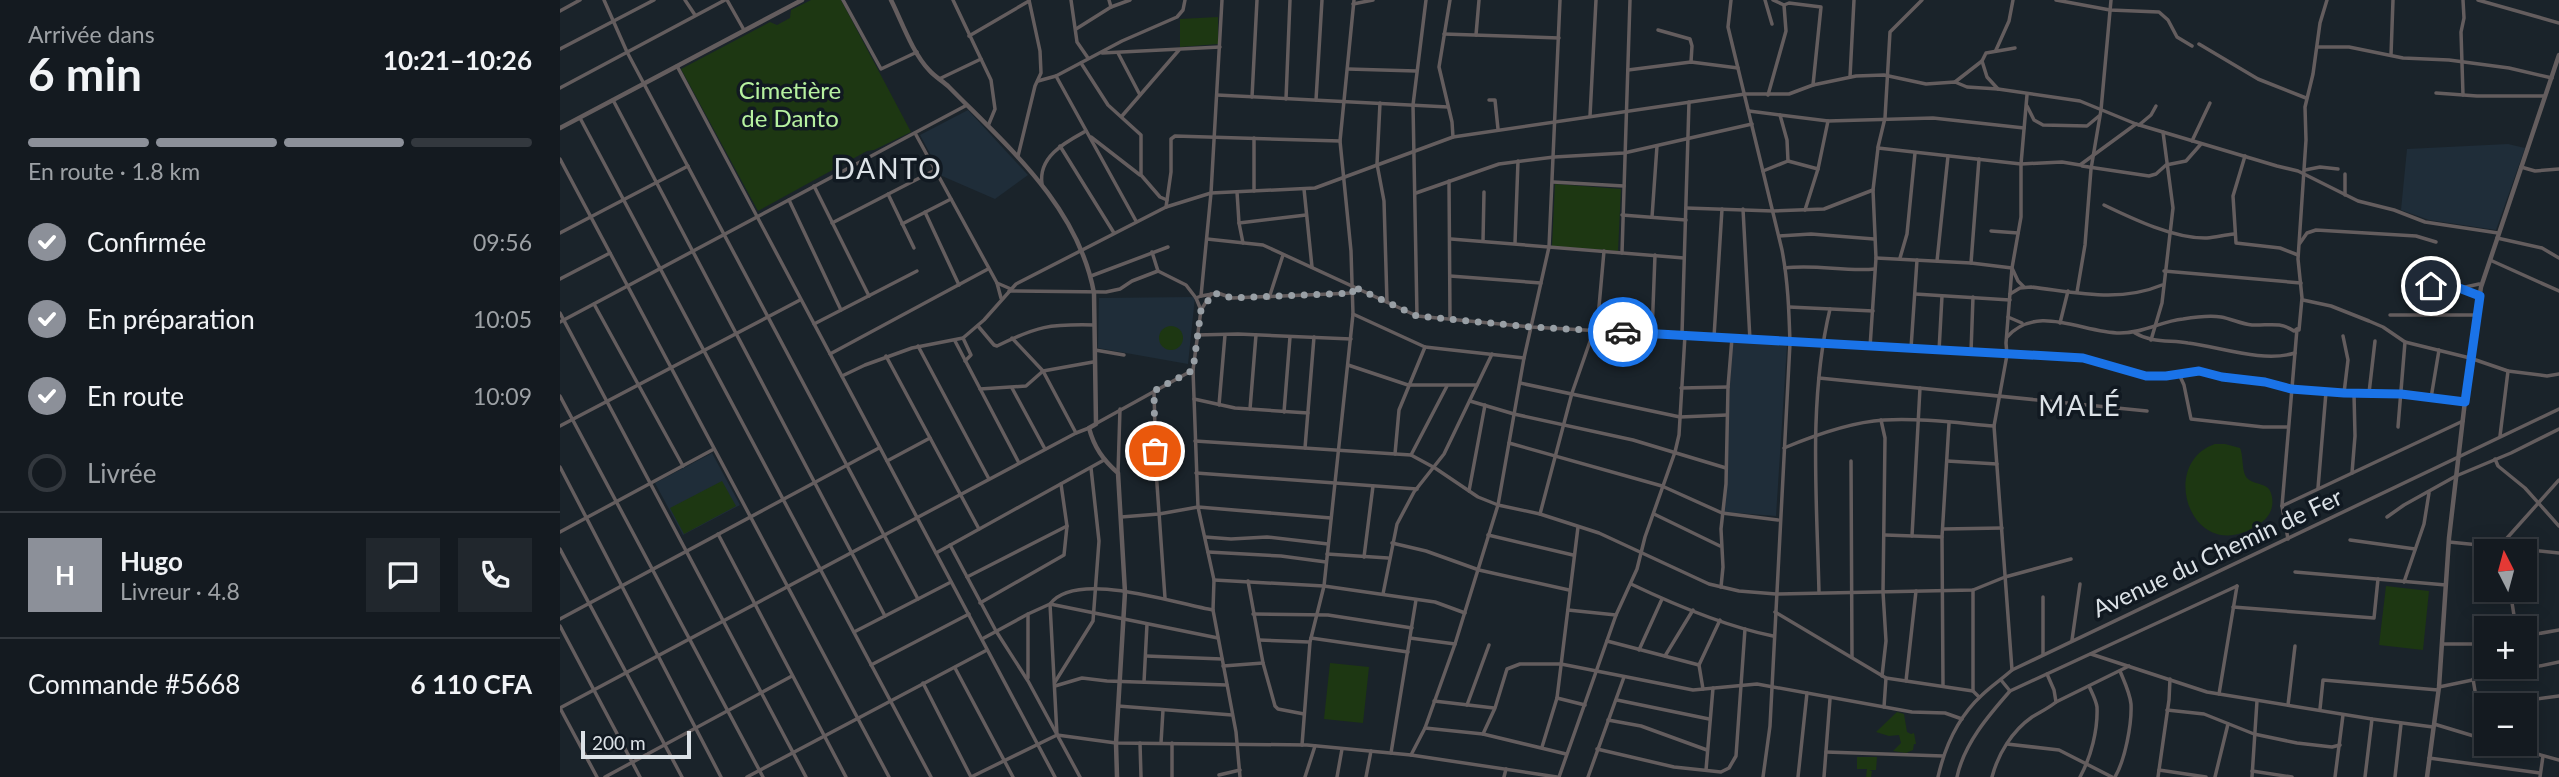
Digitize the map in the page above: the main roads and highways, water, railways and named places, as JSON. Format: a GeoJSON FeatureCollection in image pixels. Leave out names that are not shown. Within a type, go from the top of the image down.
{"type":"FeatureCollection","features":[{"type":"Feature","properties":{"kind":"district","name":"DANTO"},"geometry":{"type":"Point","coordinates":[888,168]}},
{"type":"Feature","properties":{"kind":"district","name":"MALÉ"},"geometry":{"type":"Point","coordinates":[2080,405]}},
{"type":"Feature","properties":{"kind":"park label","name":"Cimetière de Danto"},"geometry":{"type":"Point","coordinates":[790,103]}}]}
